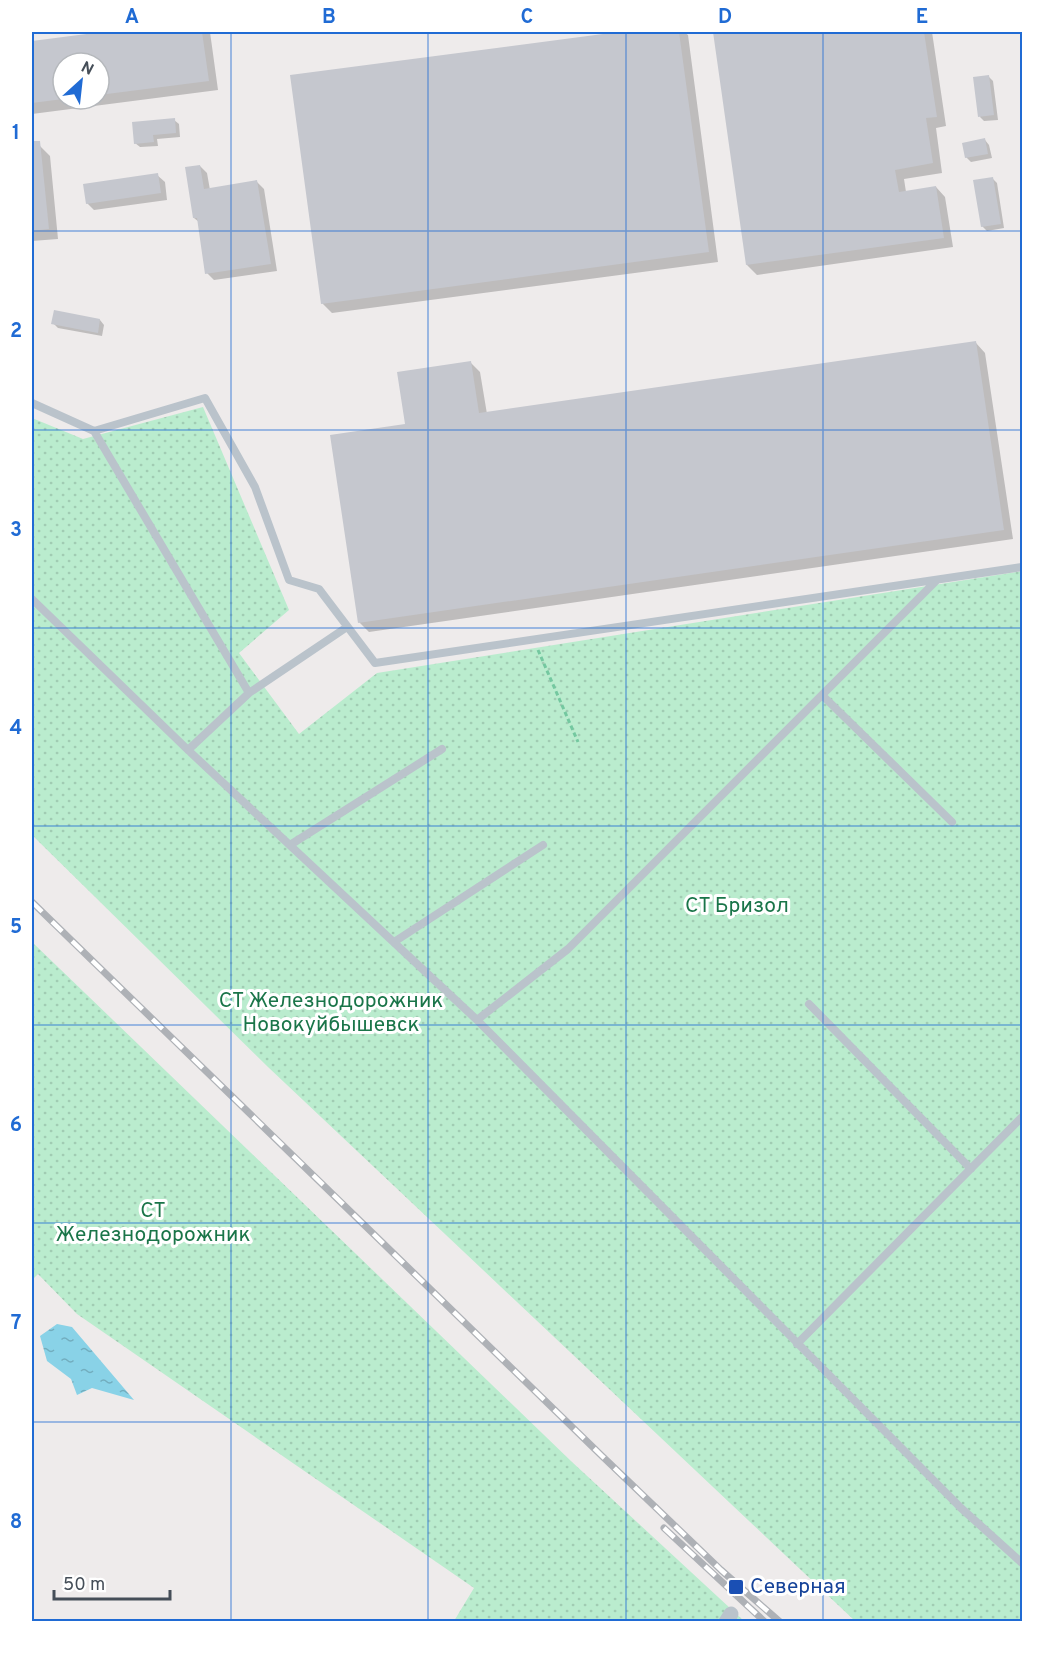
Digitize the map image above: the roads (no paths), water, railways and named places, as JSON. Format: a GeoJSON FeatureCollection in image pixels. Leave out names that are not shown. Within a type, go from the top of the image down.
{"type":"FeatureCollection","features":[{"type":"Feature","properties":{"kind":"lane"},"geometry":{"type":"LineString","coordinates":[[94,431],[205,398],[255,487],[289,580],[319,589],[375,663],[1023,567]]}},
{"type":"Feature","properties":{"kind":"lane"},"geometry":{"type":"LineString","coordinates":[[32,403],[94,431],[249,693]]}},
{"type":"Feature","properties":{"kind":"lane"},"geometry":{"type":"LineString","coordinates":[[477,1020],[568,949],[938,580]]}},
{"type":"Feature","properties":{"kind":"lane"},"geometry":{"type":"LineString","coordinates":[[32,599],[188,750],[477,1020],[961,1508],[1023,1563]]}},
{"type":"Feature","properties":{"kind":"lane"},"geometry":{"type":"LineString","coordinates":[[188,750],[249,693],[347,627]]}},
{"type":"Feature","properties":{"kind":"lane"},"geometry":{"type":"LineString","coordinates":[[822,695],[952,822]]}},
{"type":"Feature","properties":{"kind":"lane"},"geometry":{"type":"LineString","coordinates":[[290,845],[442,749]]}},
{"type":"Feature","properties":{"kind":"lane"},"geometry":{"type":"LineString","coordinates":[[394,942],[543,845]]}},
{"type":"Feature","properties":{"kind":"lane"},"geometry":{"type":"LineString","coordinates":[[809,1004],[971,1169]]}},
{"type":"Feature","properties":{"kind":"lane"},"geometry":{"type":"LineString","coordinates":[[797,1344],[1023,1117]]}},
{"type":"Feature","properties":{"kind":"water"},"geometry":{"type":"Polygon","coordinates":[[[57,1324],[72,1327],[134,1400],[92,1388],[77,1395],[71,1379],[47,1361],[40,1336],[57,1324]]]}},
{"type":"Feature","properties":{"kind":"railway"},"geometry":{"type":"LineString","coordinates":[[32,902],[602,1456],[721,1570],[780,1622]]}},
{"type":"Feature","properties":{"kind":"railway"},"geometry":{"type":"LineString","coordinates":[[664,1528],[765,1622]]}},
{"type":"Feature","properties":{"kind":"place","name":"Северная"},"geometry":{"type":"Point","coordinates":[736,1587]}},
{"type":"Feature","properties":{"kind":"park label","name":"СТ Бризол"},"geometry":{"type":"Point","coordinates":[737,906]}},
{"type":"Feature","properties":{"kind":"park label","name":"СТ Железнодорожник Новокуйбышевск"},"geometry":{"type":"Point","coordinates":[331,1013]}},
{"type":"Feature","properties":{"kind":"park label","name":"СТ Железнодорожник"},"geometry":{"type":"Point","coordinates":[153,1223]}}]}
